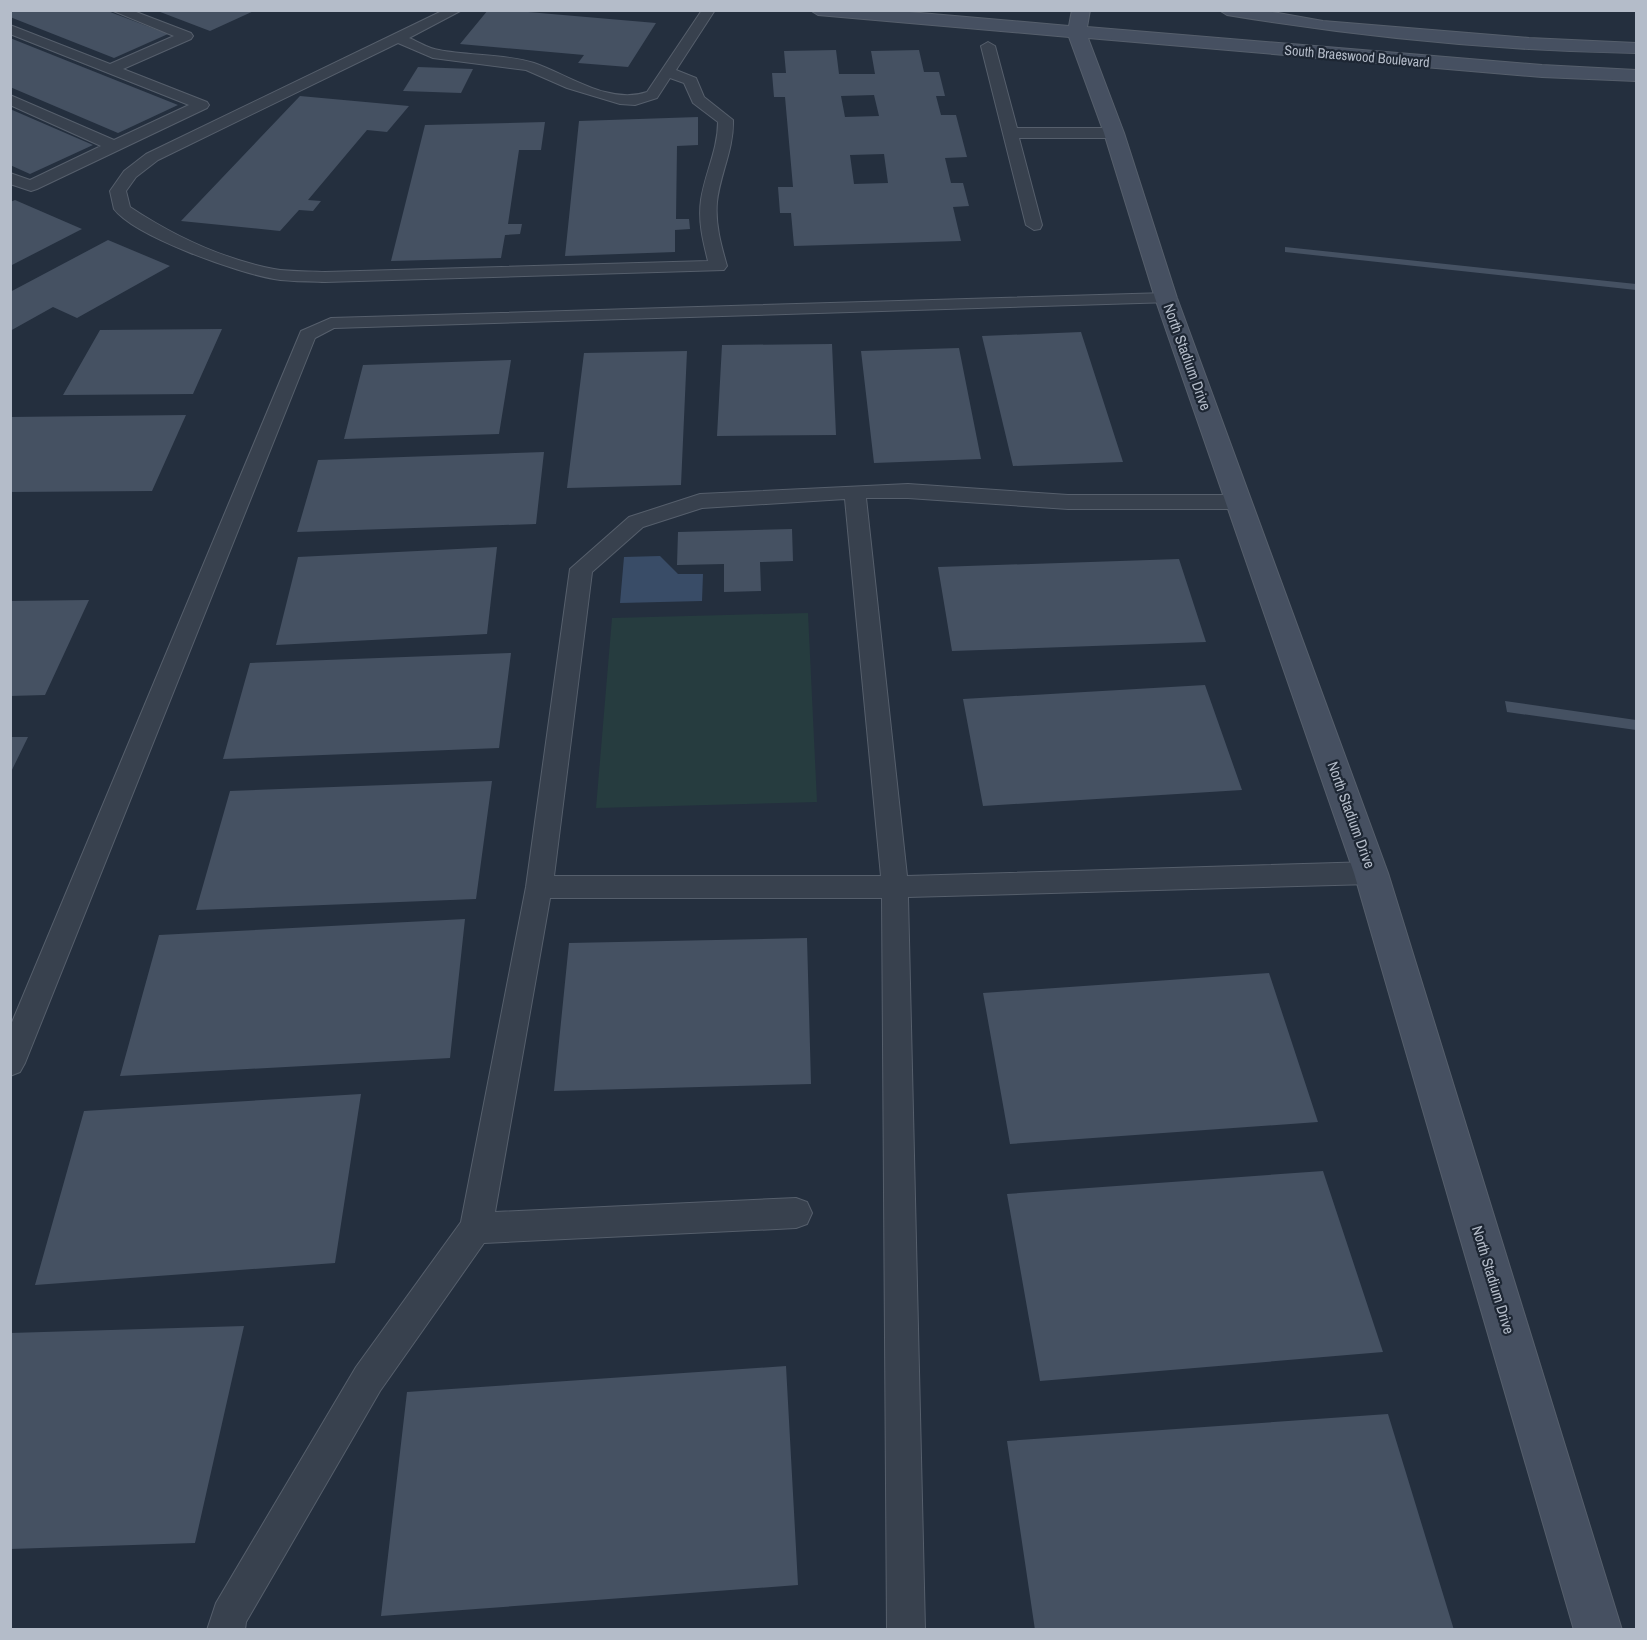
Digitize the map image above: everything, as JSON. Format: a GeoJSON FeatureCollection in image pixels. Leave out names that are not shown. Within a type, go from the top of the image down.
{"type":"FeatureCollection","features":[{"type":"Feature","properties":{"kind":"main road","name":"South Braeswood Boulevard"},"geometry":{"type":"LineString","coordinates":[[818,10],[1079,22],[1155,21]]}},
{"type":"Feature","properties":{"kind":"main road","name":"South Braeswood Boulevard"},"geometry":{"type":"LineString","coordinates":[[1222,17],[1529,44],[1636,48]]}},
{"type":"Feature","properties":{"kind":"main road","name":"South Braeswood Boulevard"},"geometry":{"type":"LineString","coordinates":[[1079,22],[1542,71],[1636,75]]}},
{"type":"Feature","properties":{"kind":"main road","name":"North Stadium Drive"},"geometry":{"type":"LineString","coordinates":[[1079,22],[1106,121],[1166,298],[1371,873],[1598,1629]]}},
{"type":"Feature","properties":{"kind":"main road"},"geometry":{"type":"LineString","coordinates":[[1529,44],[1542,71]]}},
{"type":"Feature","properties":{"kind":"lane"},"geometry":{"type":"LineString","coordinates":[[110,69],[186,36],[117,10]]}},
{"type":"Feature","properties":{"kind":"lane"},"geometry":{"type":"LineString","coordinates":[[456,10],[152,157],[130,174],[118,191],[122,209],[140,223],[225,260],[276,274],[325,277],[718,266],[708,211],[712,184],[727,135],[725,120],[702,105],[692,92],[691,81],[667,72]]}},
{"type":"Feature","properties":{"kind":"lane"},"geometry":{"type":"LineString","coordinates":[[398,38],[433,54],[529,66],[572,85],[620,100],[635,101],[652,94],[709,10]]}},
{"type":"Feature","properties":{"kind":"lane"},"geometry":{"type":"LineString","coordinates":[[10,29],[202,105],[31,186],[10,178]]}},
{"type":"Feature","properties":{"kind":"lane"},"geometry":{"type":"LineString","coordinates":[[988,46],[1011,117],[1010,134],[1034,225]]}},
{"type":"Feature","properties":{"kind":"lane"},"geometry":{"type":"LineString","coordinates":[[10,99],[114,146]]}},
{"type":"Feature","properties":{"kind":"lane"},"geometry":{"type":"LineString","coordinates":[[1010,134],[1106,121]]}},
{"type":"Feature","properties":{"kind":"lane"},"geometry":{"type":"LineString","coordinates":[[10,1064],[307,335],[331,323],[1166,298]]}},
{"type":"Feature","properties":{"kind":"lane"},"geometry":{"type":"LineString","coordinates":[[226,1629],[229,1616],[368,1379],[476,1228],[540,887],[581,569],[636,522],[700,501],[908,491],[1068,502],[1239,502]]}},
{"type":"Feature","properties":{"kind":"lane"},"geometry":{"type":"LineString","coordinates":[[855,492],[895,886],[906,1629]]}},
{"type":"Feature","properties":{"kind":"lane"},"geometry":{"type":"LineString","coordinates":[[540,887],[895,886],[1371,873]]}},
{"type":"Feature","properties":{"kind":"lane"},"geometry":{"type":"LineString","coordinates":[[476,1228],[796,1213]]}},
{"type":"Feature","properties":{"kind":"green space"},"geometry":{"type":"Polygon","coordinates":[[[808,613],[817,802],[596,808],[612,618],[808,613]]]}},
{"type":"Feature","properties":{"kind":"water"},"geometry":{"type":"Polygon","coordinates":[[[660,556],[678,574],[703,574],[702,601],[620,603],[624,557],[660,556]]]}},
{"type":"Feature","properties":{"kind":"building"},"geometry":{"type":"Polygon","coordinates":[[[10,10],[105,10],[168,34],[114,58],[10,17],[10,10]]]}},
{"type":"Feature","properties":{"kind":"building"},"geometry":{"type":"Polygon","coordinates":[[[155,10],[256,10],[210,31],[155,10]]]}},
{"type":"Feature","properties":{"kind":"building"},"geometry":{"type":"Polygon","coordinates":[[[488,10],[656,23],[628,67],[578,63],[584,55],[460,44],[488,10]]]}},
{"type":"Feature","properties":{"kind":"building"},"geometry":{"type":"Polygon","coordinates":[[[10,38],[178,105],[118,133],[10,87],[10,38]]]}},
{"type":"Feature","properties":{"kind":"building"},"geometry":{"type":"Polygon","coordinates":[[[836,50],[839,74],[875,74],[871,51],[919,50],[924,72],[939,72],[945,96],[936,96],[941,115],[956,115],[967,157],[945,158],[951,183],[963,183],[969,206],[953,207],[961,241],[794,246],[791,213],[780,213],[778,187],[793,187],[785,97],[774,97],[772,73],[786,73],[784,51],[836,50]],[[874,95],[841,96],[845,117],[879,116],[874,95]],[[884,154],[850,155],[854,184],[888,183],[884,154]]]}},
{"type":"Feature","properties":{"kind":"building"},"geometry":{"type":"Polygon","coordinates":[[[418,67],[473,69],[461,93],[403,91],[418,67]]]}},
{"type":"Feature","properties":{"kind":"building"},"geometry":{"type":"Polygon","coordinates":[[[300,96],[409,106],[387,132],[367,130],[308,200],[321,201],[313,211],[299,210],[280,231],[181,221],[300,96]]]}},
{"type":"Feature","properties":{"kind":"building"},"geometry":{"type":"Polygon","coordinates":[[[10,109],[93,145],[30,174],[10,165],[10,109]]]}},
{"type":"Feature","properties":{"kind":"building"},"geometry":{"type":"Polygon","coordinates":[[[698,117],[698,145],[677,146],[676,219],[689,219],[690,229],[675,230],[675,252],[565,256],[579,121],[698,117]]]}},
{"type":"Feature","properties":{"kind":"building"},"geometry":{"type":"Polygon","coordinates":[[[545,122],[541,150],[519,150],[508,224],[522,224],[520,234],[505,235],[501,258],[391,261],[425,125],[545,122]]]}},
{"type":"Feature","properties":{"kind":"building"},"geometry":{"type":"Polygon","coordinates":[[[15,200],[82,229],[10,266],[10,202],[15,200]]]}},
{"type":"Feature","properties":{"kind":"building"},"geometry":{"type":"Polygon","coordinates":[[[108,240],[170,266],[77,318],[53,307],[10,331],[10,292],[108,240]]]}},
{"type":"Feature","properties":{"kind":"building"},"geometry":{"type":"Polygon","coordinates":[[[1285,247],[1636,284],[1636,290],[1285,252],[1285,247]]]}},
{"type":"Feature","properties":{"kind":"building"},"geometry":{"type":"Polygon","coordinates":[[[222,329],[193,394],[63,395],[100,330],[222,329]]]}},
{"type":"Feature","properties":{"kind":"building"},"geometry":{"type":"Polygon","coordinates":[[[1081,332],[1123,462],[1013,466],[982,336],[1081,332]]]}},
{"type":"Feature","properties":{"kind":"building"},"geometry":{"type":"Polygon","coordinates":[[[832,344],[836,435],[717,436],[722,345],[832,344]]]}},
{"type":"Feature","properties":{"kind":"building"},"geometry":{"type":"Polygon","coordinates":[[[959,348],[981,459],[874,463],[861,351],[959,348]]]}},
{"type":"Feature","properties":{"kind":"building"},"geometry":{"type":"Polygon","coordinates":[[[687,351],[681,485],[567,488],[584,353],[687,351]]]}},
{"type":"Feature","properties":{"kind":"building"},"geometry":{"type":"Polygon","coordinates":[[[511,360],[499,434],[344,439],[363,365],[511,360]]]}},
{"type":"Feature","properties":{"kind":"building"},"geometry":{"type":"Polygon","coordinates":[[[186,415],[152,491],[10,492],[10,417],[186,415]]]}},
{"type":"Feature","properties":{"kind":"building"},"geometry":{"type":"Polygon","coordinates":[[[544,452],[536,524],[297,532],[318,460],[544,452]]]}},
{"type":"Feature","properties":{"kind":"building"},"geometry":{"type":"Polygon","coordinates":[[[792,529],[793,561],[760,562],[761,591],[724,592],[724,564],[677,565],[678,532],[792,529]]]}},
{"type":"Feature","properties":{"kind":"building"},"geometry":{"type":"Polygon","coordinates":[[[497,547],[487,634],[276,645],[298,557],[497,547]]]}},
{"type":"Feature","properties":{"kind":"building"},"geometry":{"type":"Polygon","coordinates":[[[1179,559],[1206,642],[952,651],[938,567],[1179,559]]]}},
{"type":"Feature","properties":{"kind":"building"},"geometry":{"type":"Polygon","coordinates":[[[89,600],[45,695],[10,696],[10,601],[89,600]]]}},
{"type":"Feature","properties":{"kind":"building"},"geometry":{"type":"Polygon","coordinates":[[[511,653],[499,748],[223,759],[250,663],[511,653]]]}},
{"type":"Feature","properties":{"kind":"building"},"geometry":{"type":"Polygon","coordinates":[[[1205,685],[1242,790],[983,806],[963,699],[1205,685]]]}},
{"type":"Feature","properties":{"kind":"building"},"geometry":{"type":"Polygon","coordinates":[[[1505,701],[1636,720],[1636,730],[1507,712],[1505,701]]]}},
{"type":"Feature","properties":{"kind":"building"},"geometry":{"type":"Polygon","coordinates":[[[10,737],[28,737],[10,774],[10,737]]]}},
{"type":"Feature","properties":{"kind":"building"},"geometry":{"type":"Polygon","coordinates":[[[492,781],[476,899],[196,910],[230,791],[492,781]]]}},
{"type":"Feature","properties":{"kind":"building"},"geometry":{"type":"Polygon","coordinates":[[[465,919],[450,1058],[120,1076],[159,935],[465,919]]]}},
{"type":"Feature","properties":{"kind":"building"},"geometry":{"type":"Polygon","coordinates":[[[807,938],[811,1084],[554,1091],[569,943],[807,938]]]}},
{"type":"Feature","properties":{"kind":"building"},"geometry":{"type":"Polygon","coordinates":[[[1269,973],[1318,1122],[1010,1144],[983,993],[1269,973]]]}},
{"type":"Feature","properties":{"kind":"building"},"geometry":{"type":"Polygon","coordinates":[[[361,1094],[335,1263],[35,1285],[84,1111],[361,1094]]]}},
{"type":"Feature","properties":{"kind":"building"},"geometry":{"type":"Polygon","coordinates":[[[1323,1171],[1383,1352],[1040,1381],[1007,1194],[1323,1171]]]}},
{"type":"Feature","properties":{"kind":"building"},"geometry":{"type":"Polygon","coordinates":[[[244,1326],[195,1543],[10,1549],[10,1333],[244,1326]]]}},
{"type":"Feature","properties":{"kind":"building"},"geometry":{"type":"Polygon","coordinates":[[[786,1366],[798,1585],[381,1616],[407,1392],[786,1366]]]}},
{"type":"Feature","properties":{"kind":"building"},"geometry":{"type":"Polygon","coordinates":[[[1388,1414],[1454,1630],[1035,1630],[1007,1441],[1388,1414]]]}}]}
